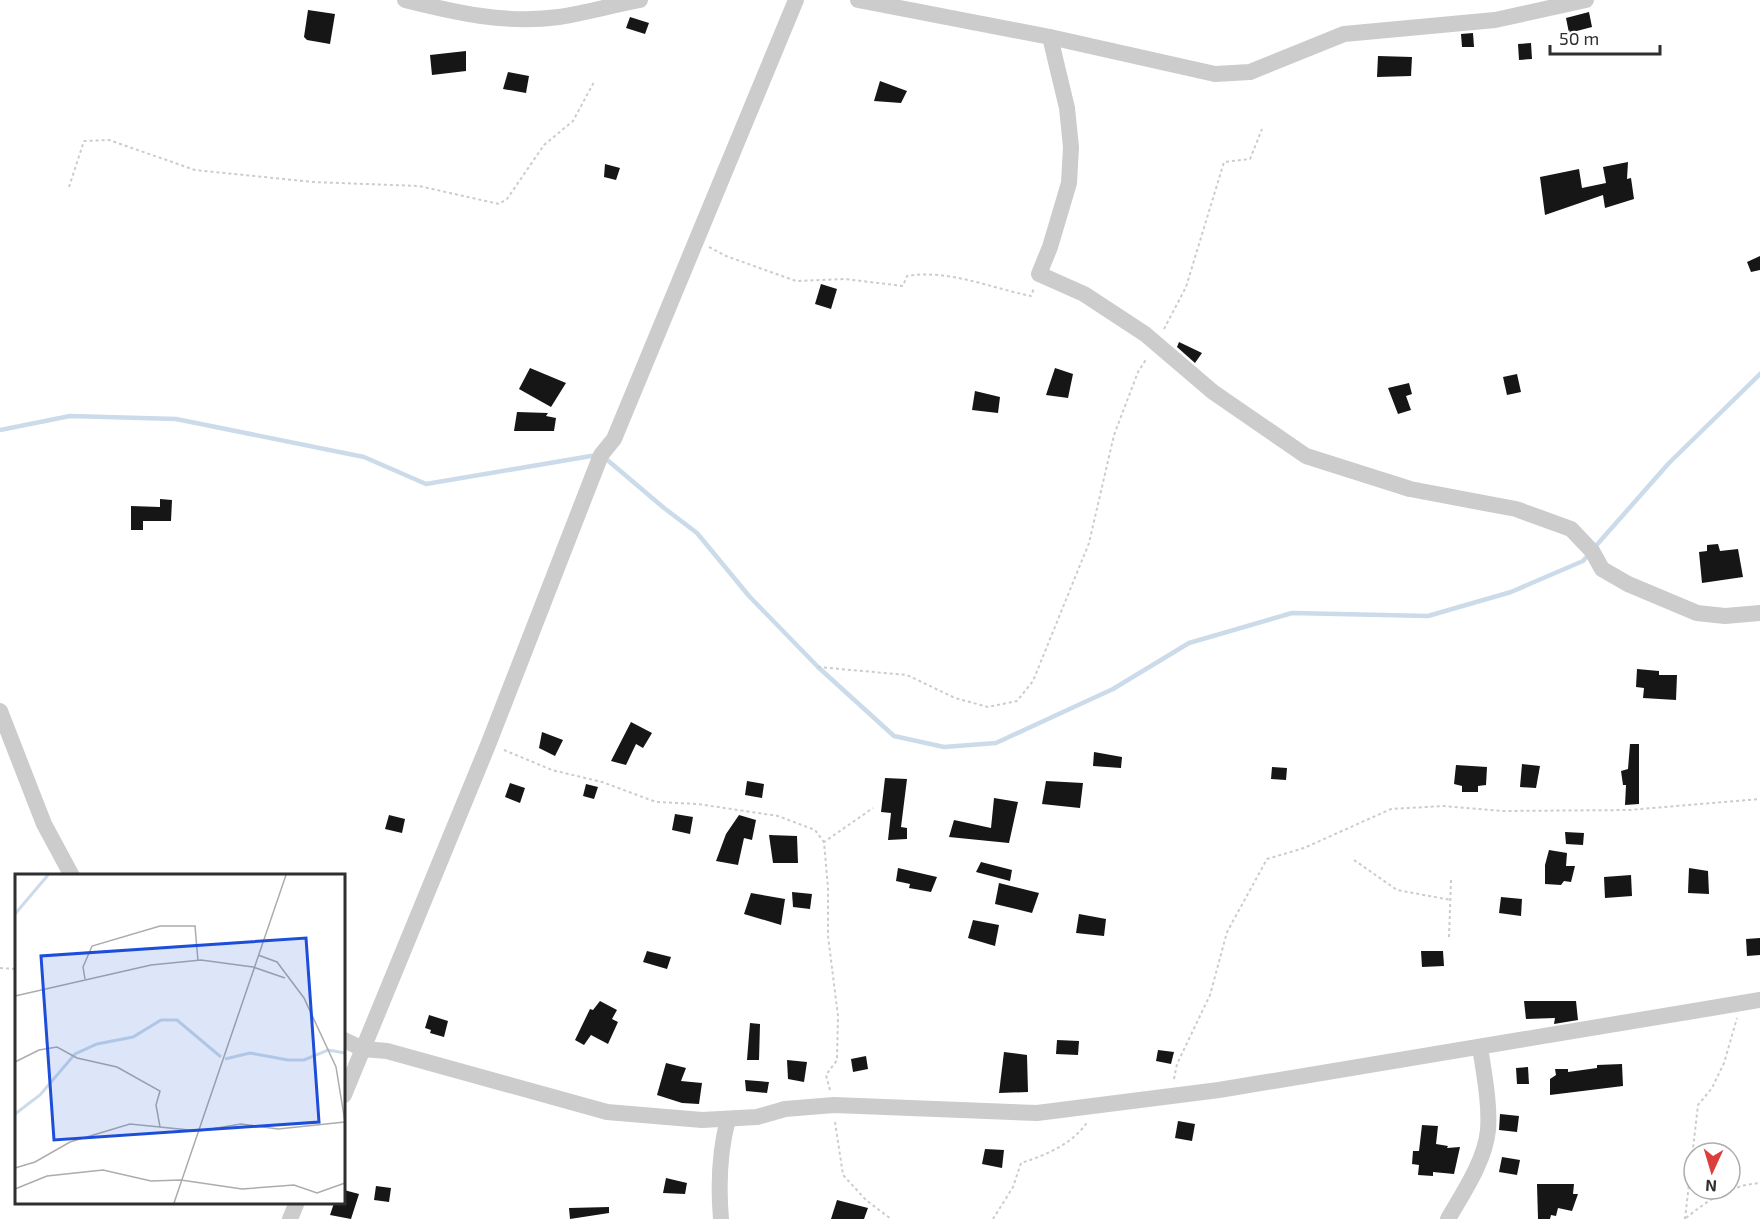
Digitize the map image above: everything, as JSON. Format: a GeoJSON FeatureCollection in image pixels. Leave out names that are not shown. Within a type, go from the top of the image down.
{"type":"FeatureCollection","features":[{"type":"Feature","properties":{"kind":"street"},"geometry":{"type":"LineString","coordinates":[[405,0],[473,17],[519,20],[561,17],[640,0]]}},
{"type":"Feature","properties":{"kind":"street"},"geometry":{"type":"LineString","coordinates":[[345,1093],[488,744],[601,455],[614,439],[796,0]]}},
{"type":"Feature","properties":{"kind":"street"},"geometry":{"type":"LineString","coordinates":[[858,0],[1050,37],[1215,74],[1250,72],[1344,34],[1495,20],[1586,0]]}},
{"type":"Feature","properties":{"kind":"street"},"geometry":{"type":"LineString","coordinates":[[1050,37],[1067,108],[1070,171],[1069,183],[1050,247],[1039,274],[1084,294],[1157,343],[1213,392],[1306,456],[1410,489],[1516,509],[1571,529],[1592,551],[1602,568],[1628,584],[1697,613],[1725,616],[1760,613]]}},
{"type":"Feature","properties":{"kind":"street"},"geometry":{"type":"LineString","coordinates":[[0,711],[44,824],[71,874]]}},
{"type":"Feature","properties":{"kind":"street"},"geometry":{"type":"LineString","coordinates":[[345,1040],[363,1049],[387,1051],[607,1112],[702,1120],[757,1117],[785,1108],[834,1105],[1037,1113],[1171,1096],[1760,1000]]}},
{"type":"Feature","properties":{"kind":"street"},"geometry":{"type":"LineString","coordinates":[[1448,1219],[1479,1158],[1488,1132],[1487,1090],[1480,1047]]}},
{"type":"Feature","properties":{"kind":"street"},"geometry":{"type":"LineString","coordinates":[[721,1219],[718,1184],[720,1150],[728,1119]]}},
{"type":"Feature","properties":{"kind":"street"},"geometry":{"type":"LineString","coordinates":[[290,1219],[297,1204]]}},
{"type":"Feature","properties":{"kind":"path"},"geometry":{"type":"LineString","coordinates":[[69,187],[84,141],[109,140],[195,170],[313,182],[419,186],[499,204],[507,199],[519,178],[544,145],[573,121],[594,82]]}},
{"type":"Feature","properties":{"kind":"path"},"geometry":{"type":"LineString","coordinates":[[818,667],[907,675],[955,698],[988,707],[1017,700],[1033,681],[1089,543],[1114,435],[1138,372],[1157,343],[1186,287],[1224,162],[1250,159],[1262,129]]}},
{"type":"Feature","properties":{"kind":"path"},"geometry":{"type":"LineString","coordinates":[[694,244],[796,281],[845,279],[903,286],[908,276],[929,273],[976,281],[1031,296],[1039,274]]}},
{"type":"Feature","properties":{"kind":"path"},"geometry":{"type":"LineString","coordinates":[[488,744],[552,770],[602,782],[656,802],[707,805],[778,816],[815,830],[824,842],[828,888],[828,936],[838,1016],[837,1060],[826,1075],[834,1105],[843,1175],[866,1200],[891,1219]]}},
{"type":"Feature","properties":{"kind":"path"},"geometry":{"type":"LineString","coordinates":[[1171,1096],[1177,1064],[1210,995],[1227,932],[1267,859],[1304,848],[1391,809],[1444,806],[1503,811],[1630,810],[1760,799]]}},
{"type":"Feature","properties":{"kind":"path"},"geometry":{"type":"LineString","coordinates":[[824,842],[873,808]]}},
{"type":"Feature","properties":{"kind":"path"},"geometry":{"type":"LineString","coordinates":[[1354,860],[1397,890],[1451,900]]}},
{"type":"Feature","properties":{"kind":"path"},"geometry":{"type":"LineString","coordinates":[[1449,938],[1451,880]]}},
{"type":"Feature","properties":{"kind":"path"},"geometry":{"type":"LineString","coordinates":[[0,968],[15,969]]}},
{"type":"Feature","properties":{"kind":"path"},"geometry":{"type":"LineString","coordinates":[[1685,1219],[1698,1105],[1712,1088],[1724,1063],[1735,1032],[1740,1004]]}},
{"type":"Feature","properties":{"kind":"path"},"geometry":{"type":"LineString","coordinates":[[993,1219],[1012,1187],[1021,1163],[1047,1154],[1082,1130],[1092,1116]]}},
{"type":"Feature","properties":{"kind":"path"},"geometry":{"type":"LineString","coordinates":[[1685,1219],[1710,1199],[1747,1184],[1760,1183]]}},
{"type":"Feature","properties":{"kind":"building"},"geometry":{"type":"Polygon","coordinates":[[[308,10],[335,14],[330,44],[307,40],[304,37],[308,10]]]}},
{"type":"Feature","properties":{"kind":"building"},"geometry":{"type":"Polygon","coordinates":[[[1589,12],[1592,27],[1569,33],[1566,18],[1589,12]]]}},
{"type":"Feature","properties":{"kind":"building"},"geometry":{"type":"Polygon","coordinates":[[[630,17],[649,23],[645,34],[626,28],[630,17]]]}},
{"type":"Feature","properties":{"kind":"building"},"geometry":{"type":"Polygon","coordinates":[[[1473,33],[1474,47],[1462,47],[1461,34],[1473,33]]]}},
{"type":"Feature","properties":{"kind":"building"},"geometry":{"type":"Polygon","coordinates":[[[1531,43],[1532,59],[1519,60],[1518,44],[1531,43]]]}},
{"type":"Feature","properties":{"kind":"building"},"geometry":{"type":"Polygon","coordinates":[[[466,51],[466,71],[432,75],[430,55],[466,51]]]}},
{"type":"Feature","properties":{"kind":"building"},"geometry":{"type":"Polygon","coordinates":[[[1378,56],[1412,57],[1411,76],[1377,77],[1378,56]]]}},
{"type":"Feature","properties":{"kind":"building"},"geometry":{"type":"Polygon","coordinates":[[[508,72],[529,76],[526,93],[503,89],[508,72]]]}},
{"type":"Feature","properties":{"kind":"building"},"geometry":{"type":"Polygon","coordinates":[[[880,81],[907,91],[901,103],[874,101],[880,81]]]}},
{"type":"Feature","properties":{"kind":"building"},"geometry":{"type":"Polygon","coordinates":[[[1628,162],[1627,179],[1631,178],[1634,199],[1605,208],[1603,195],[1545,215],[1540,177],[1579,169],[1582,188],[1606,183],[1603,167],[1628,162]]]}},
{"type":"Feature","properties":{"kind":"building"},"geometry":{"type":"Polygon","coordinates":[[[605,164],[620,168],[616,180],[604,177],[605,164]]]}},
{"type":"Feature","properties":{"kind":"building"},"geometry":{"type":"Polygon","coordinates":[[[1760,256],[1760,270],[1751,272],[1747,262],[1760,256]]]}},
{"type":"Feature","properties":{"kind":"building"},"geometry":{"type":"Polygon","coordinates":[[[821,284],[837,289],[831,309],[815,304],[821,284]]]}},
{"type":"Feature","properties":{"kind":"building"},"geometry":{"type":"Polygon","coordinates":[[[1179,342],[1202,353],[1195,363],[1177,347],[1179,342]]]}},
{"type":"Feature","properties":{"kind":"building"},"geometry":{"type":"Polygon","coordinates":[[[530,368],[566,383],[551,407],[519,389],[530,368]]]}},
{"type":"Feature","properties":{"kind":"building"},"geometry":{"type":"Polygon","coordinates":[[[1055,368],[1073,374],[1068,398],[1046,395],[1055,368]]]}},
{"type":"Feature","properties":{"kind":"building"},"geometry":{"type":"Polygon","coordinates":[[[1517,374],[1521,392],[1507,395],[1503,377],[1517,374]]]}},
{"type":"Feature","properties":{"kind":"building"},"geometry":{"type":"Polygon","coordinates":[[[1409,383],[1412,394],[1406,396],[1411,410],[1398,414],[1388,388],[1409,383]]]}},
{"type":"Feature","properties":{"kind":"building"},"geometry":{"type":"Polygon","coordinates":[[[975,391],[1000,397],[998,413],[972,410],[975,391]]]}},
{"type":"Feature","properties":{"kind":"building"},"geometry":{"type":"Polygon","coordinates":[[[517,412],[548,413],[546,416],[556,418],[554,431],[514,431],[517,412]]]}},
{"type":"Feature","properties":{"kind":"building"},"geometry":{"type":"Polygon","coordinates":[[[160,499],[172,500],[171,521],[143,521],[143,530],[131,530],[131,506],[160,507],[160,499]]]}},
{"type":"Feature","properties":{"kind":"building"},"geometry":{"type":"Polygon","coordinates":[[[1718,544],[1720,551],[1738,549],[1743,577],[1702,583],[1699,552],[1707,551],[1707,545],[1718,544]]]}},
{"type":"Feature","properties":{"kind":"building"},"geometry":{"type":"Polygon","coordinates":[[[1637,669],[1659,671],[1659,675],[1677,675],[1676,700],[1643,698],[1644,688],[1636,687],[1637,669]]]}},
{"type":"Feature","properties":{"kind":"building"},"geometry":{"type":"Polygon","coordinates":[[[631,722],[652,733],[643,748],[636,744],[626,765],[611,761],[631,722]]]}},
{"type":"Feature","properties":{"kind":"building"},"geometry":{"type":"Polygon","coordinates":[[[542,732],[563,740],[555,756],[539,748],[542,732]]]}},
{"type":"Feature","properties":{"kind":"building"},"geometry":{"type":"Polygon","coordinates":[[[1630,744],[1639,744],[1639,804],[1625,805],[1626,785],[1623,785],[1621,771],[1628,769],[1630,744]]]}},
{"type":"Feature","properties":{"kind":"building"},"geometry":{"type":"Polygon","coordinates":[[[1094,752],[1122,757],[1121,768],[1093,766],[1094,752]]]}},
{"type":"Feature","properties":{"kind":"building"},"geometry":{"type":"Polygon","coordinates":[[[1522,764],[1540,766],[1536,788],[1520,787],[1522,764]]]}},
{"type":"Feature","properties":{"kind":"building"},"geometry":{"type":"Polygon","coordinates":[[[1456,765],[1487,767],[1486,785],[1478,786],[1478,792],[1462,792],[1462,786],[1454,784],[1456,765]]]}},
{"type":"Feature","properties":{"kind":"building"},"geometry":{"type":"Polygon","coordinates":[[[1272,767],[1287,768],[1286,780],[1271,779],[1272,767]]]}},
{"type":"Feature","properties":{"kind":"building"},"geometry":{"type":"Polygon","coordinates":[[[885,778],[907,779],[901,827],[907,828],[907,839],[888,840],[891,813],[881,812],[885,778]]]}},
{"type":"Feature","properties":{"kind":"building"},"geometry":{"type":"Polygon","coordinates":[[[747,781],[764,784],[762,798],[745,795],[747,781]]]}},
{"type":"Feature","properties":{"kind":"building"},"geometry":{"type":"Polygon","coordinates":[[[1046,781],[1083,783],[1080,808],[1042,804],[1046,781]]]}},
{"type":"Feature","properties":{"kind":"building"},"geometry":{"type":"Polygon","coordinates":[[[510,783],[525,788],[520,803],[505,797],[510,783]]]}},
{"type":"Feature","properties":{"kind":"building"},"geometry":{"type":"Polygon","coordinates":[[[586,784],[598,787],[594,799],[583,796],[586,784]]]}},
{"type":"Feature","properties":{"kind":"building"},"geometry":{"type":"Polygon","coordinates":[[[994,798],[1018,802],[1009,843],[949,837],[954,820],[991,828],[994,798]]]}},
{"type":"Feature","properties":{"kind":"building"},"geometry":{"type":"Polygon","coordinates":[[[675,814],[693,817],[690,834],[672,830],[675,814]]]}},
{"type":"Feature","properties":{"kind":"building"},"geometry":{"type":"Polygon","coordinates":[[[389,815],[405,819],[402,833],[385,829],[389,815]]]}},
{"type":"Feature","properties":{"kind":"building"},"geometry":{"type":"Polygon","coordinates":[[[739,815],[756,820],[752,840],[744,838],[738,865],[716,861],[726,834],[739,815]]]}},
{"type":"Feature","properties":{"kind":"building"},"geometry":{"type":"Polygon","coordinates":[[[1565,832],[1584,833],[1583,845],[1566,844],[1565,832]]]}},
{"type":"Feature","properties":{"kind":"building"},"geometry":{"type":"Polygon","coordinates":[[[769,835],[797,836],[798,863],[773,863],[769,835]]]}},
{"type":"Feature","properties":{"kind":"building"},"geometry":{"type":"Polygon","coordinates":[[[1549,850],[1567,853],[1566,866],[1575,866],[1571,882],[1564,881],[1561,885],[1545,884],[1545,865],[1549,850]]]}},
{"type":"Feature","properties":{"kind":"building"},"geometry":{"type":"Polygon","coordinates":[[[981,862],[1012,870],[1010,881],[976,872],[981,862]]]}},
{"type":"Feature","properties":{"kind":"building"},"geometry":{"type":"Polygon","coordinates":[[[898,868],[937,877],[931,892],[909,888],[910,884],[896,881],[898,868]]]}},
{"type":"Feature","properties":{"kind":"building"},"geometry":{"type":"Polygon","coordinates":[[[1689,868],[1708,871],[1709,894],[1688,893],[1689,868]]]}},
{"type":"Feature","properties":{"kind":"building"},"geometry":{"type":"Polygon","coordinates":[[[1631,875],[1632,896],[1605,898],[1604,877],[1631,875]]]}},
{"type":"Feature","properties":{"kind":"building"},"geometry":{"type":"Polygon","coordinates":[[[999,883],[1039,893],[1032,913],[995,904],[999,883]]]}},
{"type":"Feature","properties":{"kind":"building"},"geometry":{"type":"Polygon","coordinates":[[[792,892],[812,894],[810,909],[793,907],[792,892]]]}},
{"type":"Feature","properties":{"kind":"building"},"geometry":{"type":"Polygon","coordinates":[[[751,893],[785,899],[781,925],[744,914],[751,893]]]}},
{"type":"Feature","properties":{"kind":"building"},"geometry":{"type":"Polygon","coordinates":[[[1501,897],[1522,899],[1521,916],[1499,913],[1501,897]]]}},
{"type":"Feature","properties":{"kind":"building"},"geometry":{"type":"Polygon","coordinates":[[[1079,914],[1106,919],[1104,936],[1076,933],[1079,914]]]}},
{"type":"Feature","properties":{"kind":"building"},"geometry":{"type":"Polygon","coordinates":[[[973,920],[999,925],[995,946],[968,938],[973,920]]]}},
{"type":"Feature","properties":{"kind":"building"},"geometry":{"type":"Polygon","coordinates":[[[1760,938],[1760,955],[1747,956],[1746,939],[1760,938]]]}},
{"type":"Feature","properties":{"kind":"building"},"geometry":{"type":"Polygon","coordinates":[[[647,951],[671,957],[667,969],[643,962],[647,951]]]}},
{"type":"Feature","properties":{"kind":"building"},"geometry":{"type":"Polygon","coordinates":[[[1421,951],[1443,951],[1444,966],[1422,967],[1421,951]]]}},
{"type":"Feature","properties":{"kind":"building"},"geometry":{"type":"Polygon","coordinates":[[[600,1001],[617,1010],[612,1019],[618,1022],[608,1044],[591,1035],[584,1045],[575,1040],[590,1009],[593,1010],[600,1001]]]}},
{"type":"Feature","properties":{"kind":"building"},"geometry":{"type":"Polygon","coordinates":[[[1524,1001],[1576,1001],[1578,1020],[1554,1024],[1555,1018],[1526,1019],[1524,1001]]]}},
{"type":"Feature","properties":{"kind":"building"},"geometry":{"type":"Polygon","coordinates":[[[429,1015],[448,1021],[444,1037],[430,1033],[431,1030],[425,1028],[429,1015]]]}},
{"type":"Feature","properties":{"kind":"building"},"geometry":{"type":"Polygon","coordinates":[[[750,1023],[760,1024],[759,1060],[747,1060],[750,1023]]]}},
{"type":"Feature","properties":{"kind":"building"},"geometry":{"type":"Polygon","coordinates":[[[1057,1040],[1079,1041],[1078,1055],[1056,1054],[1057,1040]]]}},
{"type":"Feature","properties":{"kind":"building"},"geometry":{"type":"Polygon","coordinates":[[[1158,1050],[1174,1052],[1171,1064],[1156,1061],[1158,1050]]]}},
{"type":"Feature","properties":{"kind":"building"},"geometry":{"type":"Polygon","coordinates":[[[1004,1052],[1027,1055],[1028,1092],[999,1093],[1004,1052]]]}},
{"type":"Feature","properties":{"kind":"building"},"geometry":{"type":"Polygon","coordinates":[[[866,1056],[868,1069],[853,1072],[851,1059],[866,1056]]]}},
{"type":"Feature","properties":{"kind":"building"},"geometry":{"type":"Polygon","coordinates":[[[787,1060],[807,1062],[804,1082],[788,1079],[787,1060]]]}},
{"type":"Feature","properties":{"kind":"building"},"geometry":{"type":"Polygon","coordinates":[[[666,1063],[686,1068],[681,1081],[702,1083],[699,1104],[682,1103],[657,1095],[666,1063]]]}},
{"type":"Feature","properties":{"kind":"building"},"geometry":{"type":"Polygon","coordinates":[[[1622,1064],[1623,1086],[1550,1095],[1550,1079],[1556,1075],[1555,1069],[1568,1069],[1568,1072],[1597,1068],[1597,1065],[1622,1064]]]}},
{"type":"Feature","properties":{"kind":"building"},"geometry":{"type":"Polygon","coordinates":[[[1528,1067],[1529,1084],[1517,1084],[1516,1068],[1528,1067]]]}},
{"type":"Feature","properties":{"kind":"building"},"geometry":{"type":"Polygon","coordinates":[[[745,1080],[769,1082],[767,1093],[746,1091],[745,1080]]]}},
{"type":"Feature","properties":{"kind":"building"},"geometry":{"type":"Polygon","coordinates":[[[1500,1114],[1519,1116],[1517,1132],[1499,1130],[1500,1114]]]}},
{"type":"Feature","properties":{"kind":"building"},"geometry":{"type":"Polygon","coordinates":[[[1178,1121],[1195,1124],[1192,1141],[1175,1138],[1178,1121]]]}},
{"type":"Feature","properties":{"kind":"building"},"geometry":{"type":"Polygon","coordinates":[[[1422,1125],[1438,1126],[1436,1144],[1448,1146],[1447,1148],[1460,1147],[1454,1174],[1433,1172],[1433,1176],[1418,1175],[1419,1165],[1412,1164],[1413,1151],[1419,1151],[1422,1125]]]}},
{"type":"Feature","properties":{"kind":"building"},"geometry":{"type":"Polygon","coordinates":[[[985,1149],[1004,1150],[1002,1168],[982,1164],[985,1149]]]}},
{"type":"Feature","properties":{"kind":"building"},"geometry":{"type":"Polygon","coordinates":[[[1502,1157],[1520,1160],[1517,1175],[1499,1172],[1502,1157]]]}},
{"type":"Feature","properties":{"kind":"building"},"geometry":{"type":"Polygon","coordinates":[[[666,1178],[687,1183],[685,1194],[663,1193],[666,1178]]]}},
{"type":"Feature","properties":{"kind":"building"},"geometry":{"type":"Polygon","coordinates":[[[1537,1184],[1574,1184],[1573,1194],[1578,1194],[1572,1211],[1558,1208],[1556,1216],[1551,1215],[1550,1219],[1538,1219],[1537,1184]]]}},
{"type":"Feature","properties":{"kind":"building"},"geometry":{"type":"Polygon","coordinates":[[[376,1186],[391,1188],[389,1202],[374,1200],[376,1186]]]}},
{"type":"Feature","properties":{"kind":"building"},"geometry":{"type":"Polygon","coordinates":[[[345,1190],[359,1194],[351,1219],[330,1215],[334,1204],[345,1204],[345,1190]]]}},
{"type":"Feature","properties":{"kind":"building"},"geometry":{"type":"Polygon","coordinates":[[[837,1200],[868,1208],[864,1219],[831,1219],[837,1200]]]}},
{"type":"Feature","properties":{"kind":"building"},"geometry":{"type":"Polygon","coordinates":[[[609,1207],[609,1213],[570,1219],[569,1208],[609,1207]]]}},
{"type":"Feature","properties":{"kind":"waterway"},"geometry":{"type":"LineString","coordinates":[[1594,548],[1669,463],[1760,374]]}},
{"type":"Feature","properties":{"kind":"waterway"},"geometry":{"type":"LineString","coordinates":[[0,430],[70,416],[176,419],[364,457],[426,484],[597,455]]}},
{"type":"Feature","properties":{"kind":"waterway"},"geometry":{"type":"LineString","coordinates":[[605,458],[697,533],[749,596],[818,667],[894,736],[944,747],[996,743],[1113,689],[1189,643],[1292,613],[1428,616],[1511,592],[1583,561],[1589,554]]}}]}
